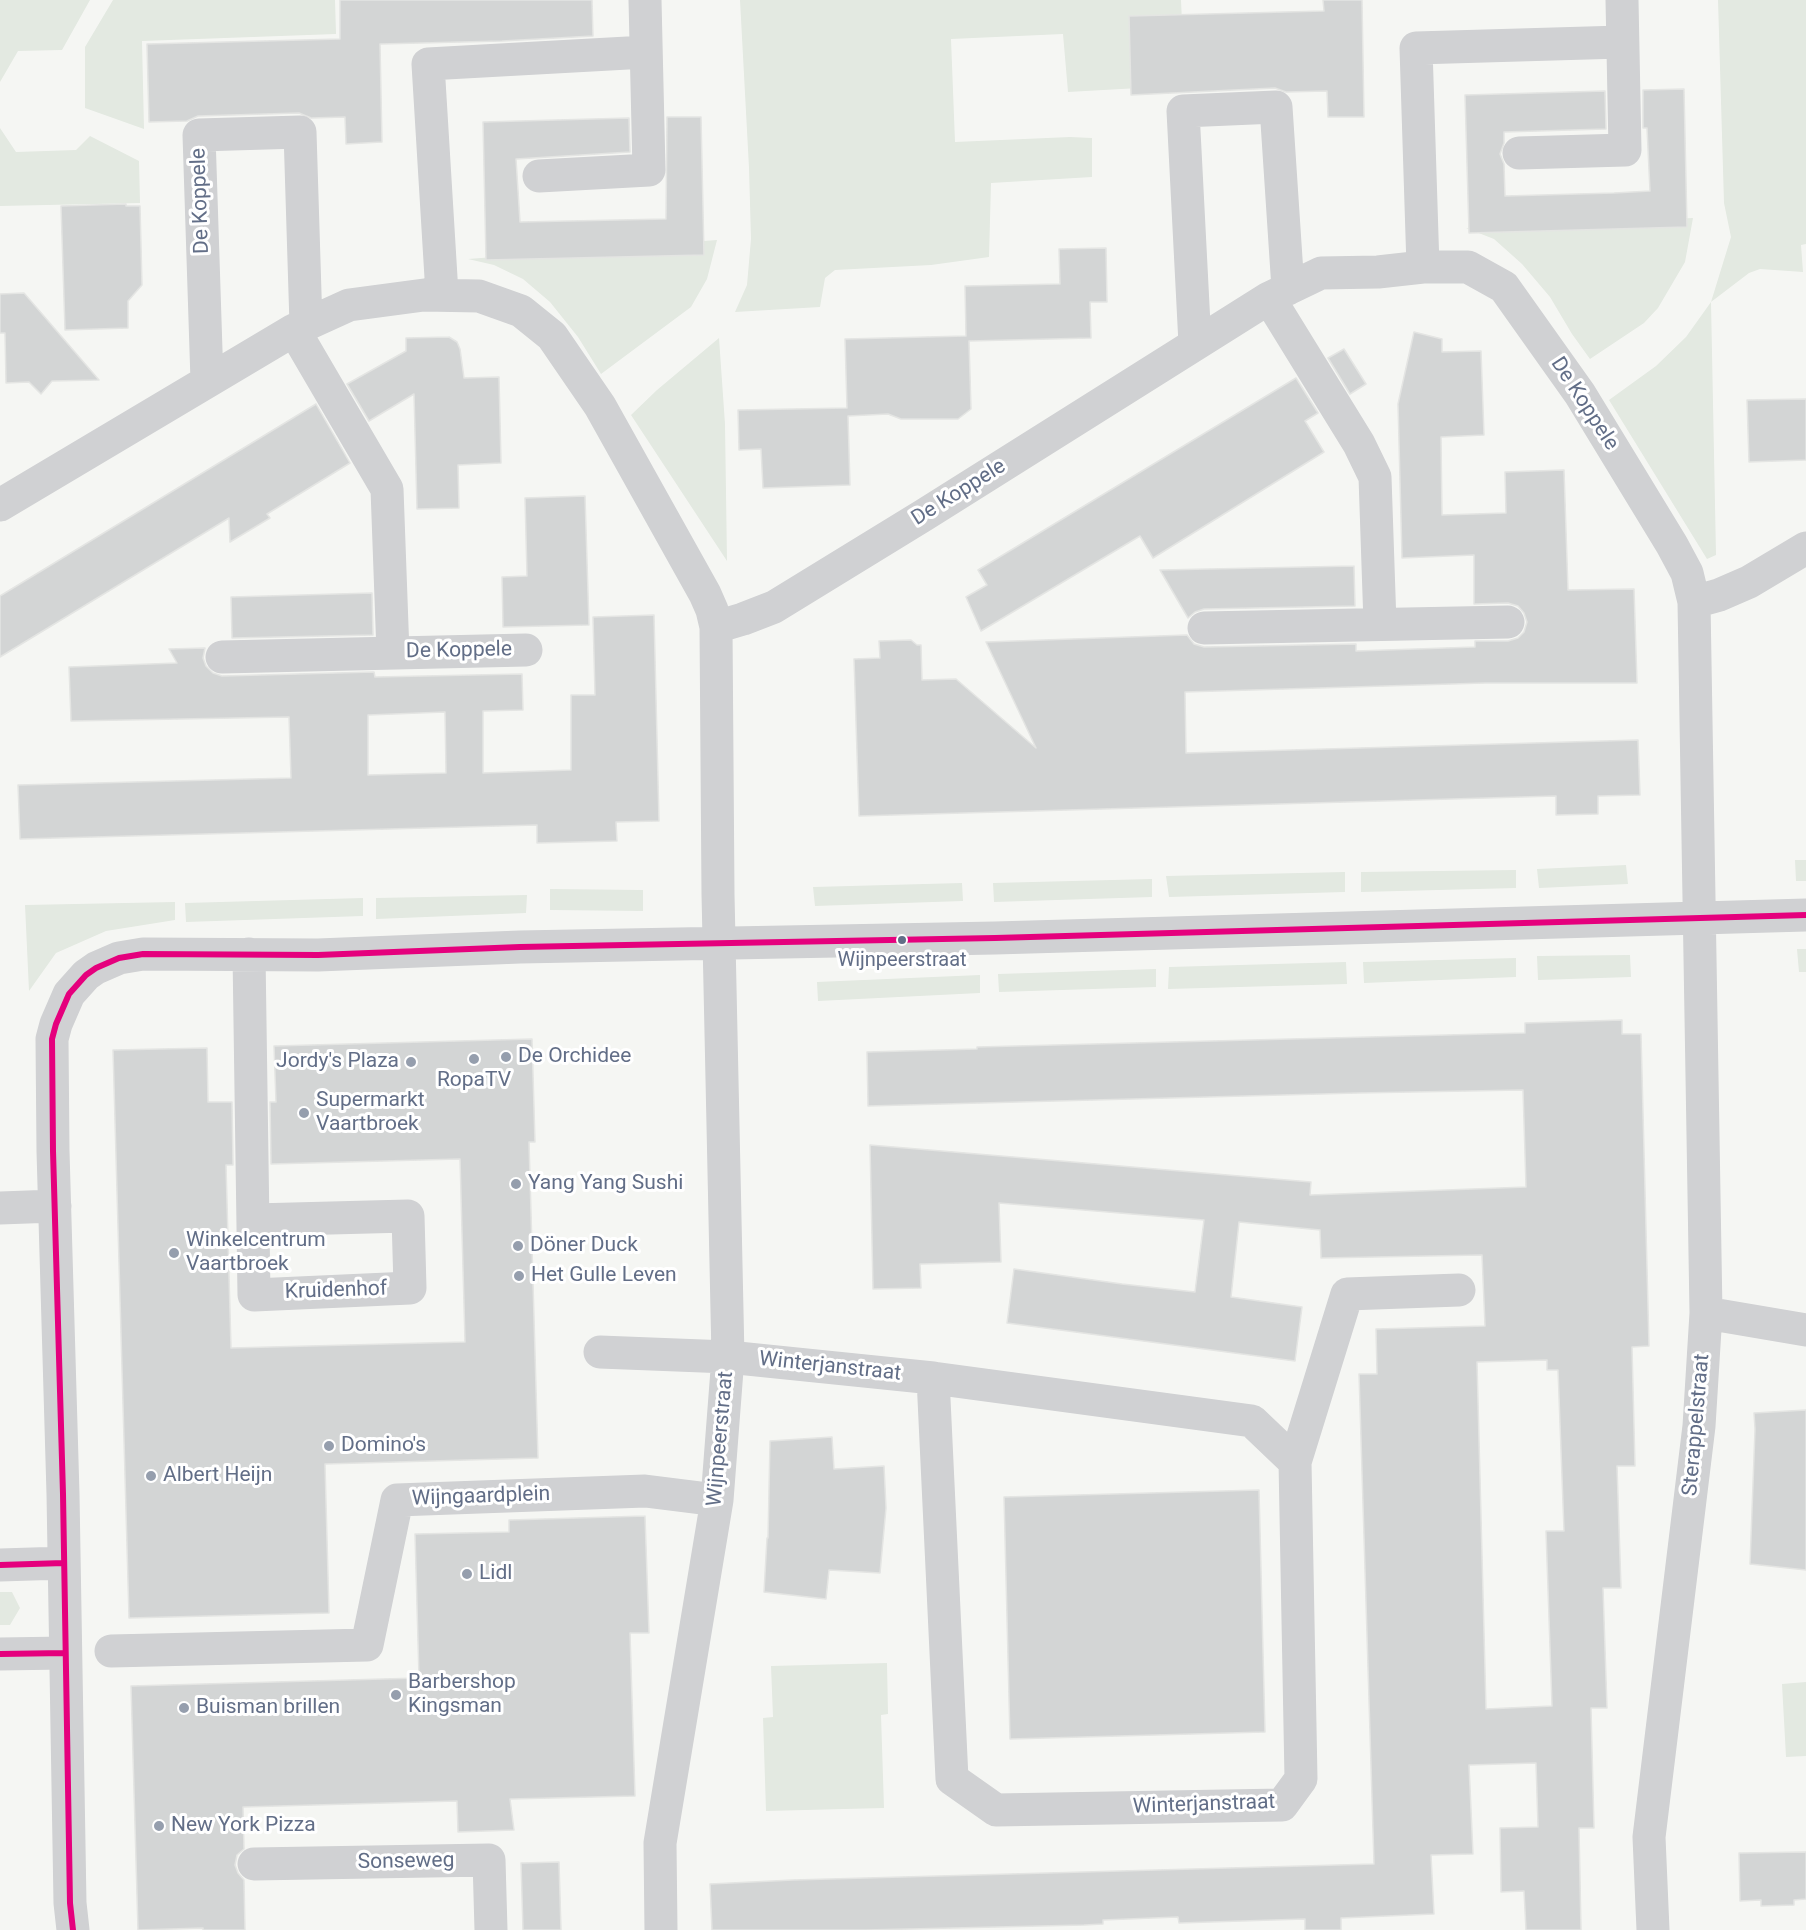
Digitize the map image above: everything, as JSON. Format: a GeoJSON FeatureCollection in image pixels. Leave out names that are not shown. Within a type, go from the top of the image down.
{"type":"FeatureCollection","features":[{"type":"Feature","properties":{"kind":"street"},"geometry":{"type":"LineString","coordinates":[[538,176],[649,170],[645,0]]}},
{"type":"Feature","properties":{"kind":"street"},"geometry":{"type":"LineString","coordinates":[[1519,153],[1625,150],[1622,0]]}},
{"type":"Feature","properties":{"kind":"street"},"geometry":{"type":"LineString","coordinates":[[1423,267],[1416,48],[1622,42]]}},
{"type":"Feature","properties":{"kind":"street"},"geometry":{"type":"LineString","coordinates":[[442,294],[428,64],[646,52]]}},
{"type":"Feature","properties":{"kind":"street"},"geometry":{"type":"LineString","coordinates":[[1195,344],[1183,111],[1276,107],[1279,293],[1375,477],[1380,624]]}},
{"type":"Feature","properties":{"kind":"street","name":"De Koppele"},"geometry":{"type":"LineString","coordinates":[[207,381],[199,135],[300,132],[300,327],[387,489],[393,653]]}},
{"type":"Feature","properties":{"kind":"street","name":"De Koppele"},"geometry":{"type":"LineString","coordinates":[[716,627],[743,620],[774,607],[1279,293],[1322,273],[1378,272],[1423,267],[1468,267],[1504,287],[1580,394],[1688,573],[1694,602],[1700,918]]}},
{"type":"Feature","properties":{"kind":"street"},"geometry":{"type":"LineString","coordinates":[[0,505],[300,327],[349,305],[442,294],[478,296],[521,311],[552,336],[605,417],[712,610],[716,627],[719,944]]}},
{"type":"Feature","properties":{"kind":"street"},"geometry":{"type":"LineString","coordinates":[[1694,602],[1719,595],[1749,582],[1806,548]]}},
{"type":"Feature","properties":{"kind":"street"},"geometry":{"type":"LineString","coordinates":[[1204,628],[1508,622]]}},
{"type":"Feature","properties":{"kind":"street","name":"De Koppele"},"geometry":{"type":"LineString","coordinates":[[222,657],[526,650]]}},
{"type":"Feature","properties":{"kind":"street"},"geometry":{"type":"LineString","coordinates":[[73,1930],[70,1903],[52,1039],[63,1005],[77,985],[96,968],[129,956],[170,954],[318,955],[520,947],[719,944],[1806,915]]}},
{"type":"Feature","properties":{"kind":"street","name":"Sterappelstraat"},"geometry":{"type":"LineString","coordinates":[[1653,1930],[1649,1837],[1699,1425],[1707,1313],[1700,918]]}},
{"type":"Feature","properties":{"kind":"street","name":"Wijnpeerstraat"},"geometry":{"type":"LineString","coordinates":[[661,1930],[660,1843],[717,1500],[728,1357],[719,944]]}},
{"type":"Feature","properties":{"kind":"street","name":"Kruidenhof"},"geometry":{"type":"LineString","coordinates":[[249,954],[254,1295],[410,1288],[408,1216],[254,1220]]}},
{"type":"Feature","properties":{"kind":"street"},"geometry":{"type":"LineString","coordinates":[[0,1208],[55,1206]]}},
{"type":"Feature","properties":{"kind":"street"},"geometry":{"type":"LineString","coordinates":[[1296,1462],[1347,1294],[1459,1290]]}},
{"type":"Feature","properties":{"kind":"street"},"geometry":{"type":"LineString","coordinates":[[1707,1313],[1806,1330]]}},
{"type":"Feature","properties":{"kind":"street","name":"Winterjanstraat"},"geometry":{"type":"LineString","coordinates":[[600,1352],[728,1357],[933,1378],[1252,1421],[1296,1462],[1301,1779],[1282,1805],[996,1810],[952,1779],[933,1378]]}},
{"type":"Feature","properties":{"kind":"street","name":"Wijngaardplein"},"geometry":{"type":"LineString","coordinates":[[111,1651],[368,1645],[397,1500],[645,1491],[717,1500]]}},
{"type":"Feature","properties":{"kind":"street"},"geometry":{"type":"LineString","coordinates":[[0,1565],[64,1563]]}},
{"type":"Feature","properties":{"kind":"street"},"geometry":{"type":"LineString","coordinates":[[0,1654],[65,1653]]}},
{"type":"Feature","properties":{"kind":"street","name":"Sonseweg"},"geometry":{"type":"LineString","coordinates":[[254,1864],[489,1860],[491,1930]]}},
{"type":"Feature","properties":{"kind":"shaded area"},"geometry":{"type":"Polygon","coordinates":[[[0,0],[90,0],[62,50],[18,51],[0,82],[0,0]]]}},
{"type":"Feature","properties":{"kind":"shaded area"},"geometry":{"type":"Polygon","coordinates":[[[113,0],[335,0],[336,34],[142,41],[144,129],[85,108],[85,47],[113,0]]]}},
{"type":"Feature","properties":{"kind":"shaded area"},"geometry":{"type":"Polygon","coordinates":[[[740,0],[1181,0],[1182,22],[1139,88],[1068,92],[1063,34],[951,39],[955,142],[1092,138],[1092,177],[991,183],[989,257],[931,265],[835,270],[825,278],[820,307],[735,312],[747,285],[751,239],[740,0]]]}},
{"type":"Feature","properties":{"kind":"shaded area"},"geometry":{"type":"Polygon","coordinates":[[[1718,0],[1806,0],[1806,244],[1801,245],[1803,272],[1760,269],[1749,273],[1711,302],[1731,237],[1724,203],[1718,0]]]}},
{"type":"Feature","properties":{"kind":"shaded area"},"geometry":{"type":"Polygon","coordinates":[[[0,128],[16,152],[76,150],[90,136],[139,161],[140,203],[0,206],[0,128]]]}},
{"type":"Feature","properties":{"kind":"shaded area"},"geometry":{"type":"Polygon","coordinates":[[[1693,218],[1685,262],[1658,308],[1644,323],[1590,359],[1550,297],[1522,264],[1494,239],[1466,228],[1693,218]]]}},
{"type":"Feature","properties":{"kind":"shaded area"},"geometry":{"type":"Polygon","coordinates":[[[717,240],[707,279],[691,307],[601,374],[578,337],[550,302],[523,279],[494,265],[468,259],[717,240]]]}},
{"type":"Feature","properties":{"kind":"shaded area"},"geometry":{"type":"Polygon","coordinates":[[[1711,302],[1716,555],[1707,559],[1609,400],[1656,366],[1686,337],[1711,302]]]}},
{"type":"Feature","properties":{"kind":"shaded area"},"geometry":{"type":"Polygon","coordinates":[[[719,338],[725,424],[727,561],[631,415],[719,338]]]}},
{"type":"Feature","properties":{"kind":"shaded area"},"geometry":{"type":"Polygon","coordinates":[[[1795,860],[1806,860],[1806,881],[1796,881],[1795,860]]]}},
{"type":"Feature","properties":{"kind":"shaded area"},"geometry":{"type":"Polygon","coordinates":[[[1626,865],[1628,884],[1539,888],[1537,869],[1626,865]]]}},
{"type":"Feature","properties":{"kind":"shaded area"},"geometry":{"type":"Polygon","coordinates":[[[1516,870],[1516,888],[1361,892],[1361,872],[1516,870]]]}},
{"type":"Feature","properties":{"kind":"shaded area"},"geometry":{"type":"Polygon","coordinates":[[[1345,872],[1345,892],[1169,897],[1166,876],[1345,872]]]}},
{"type":"Feature","properties":{"kind":"shaded area"},"geometry":{"type":"Polygon","coordinates":[[[1152,879],[1152,897],[994,902],[993,883],[1152,879]]]}},
{"type":"Feature","properties":{"kind":"shaded area"},"geometry":{"type":"Polygon","coordinates":[[[962,883],[963,901],[815,906],[813,887],[962,883]]]}},
{"type":"Feature","properties":{"kind":"shaded area"},"geometry":{"type":"Polygon","coordinates":[[[550,889],[643,890],[643,911],[550,910],[550,889]]]}},
{"type":"Feature","properties":{"kind":"shaded area"},"geometry":{"type":"Polygon","coordinates":[[[527,895],[526,913],[376,919],[376,898],[527,895]]]}},
{"type":"Feature","properties":{"kind":"shaded area"},"geometry":{"type":"Polygon","coordinates":[[[363,898],[363,916],[186,922],[185,903],[363,898]]]}},
{"type":"Feature","properties":{"kind":"shaded area"},"geometry":{"type":"Polygon","coordinates":[[[175,902],[175,920],[106,931],[56,953],[29,991],[25,905],[175,902]]]}},
{"type":"Feature","properties":{"kind":"shaded area"},"geometry":{"type":"Polygon","coordinates":[[[1797,949],[1806,949],[1806,972],[1799,972],[1797,949]]]}},
{"type":"Feature","properties":{"kind":"shaded area"},"geometry":{"type":"Polygon","coordinates":[[[1630,955],[1631,977],[1538,980],[1537,956],[1630,955]]]}},
{"type":"Feature","properties":{"kind":"shaded area"},"geometry":{"type":"Polygon","coordinates":[[[1516,958],[1516,977],[1364,983],[1363,962],[1516,958]]]}},
{"type":"Feature","properties":{"kind":"shaded area"},"geometry":{"type":"Polygon","coordinates":[[[1346,962],[1347,984],[1168,989],[1169,967],[1346,962]]]}},
{"type":"Feature","properties":{"kind":"shaded area"},"geometry":{"type":"Polygon","coordinates":[[[1156,969],[1156,987],[999,992],[998,974],[1156,969]]]}},
{"type":"Feature","properties":{"kind":"shaded area"},"geometry":{"type":"Polygon","coordinates":[[[980,975],[980,993],[818,1001],[817,982],[980,975]]]}},
{"type":"Feature","properties":{"kind":"shaded area"},"geometry":{"type":"Polygon","coordinates":[[[0,1592],[12,1592],[20,1608],[10,1625],[0,1625],[0,1592]]]}},
{"type":"Feature","properties":{"kind":"shaded area"},"geometry":{"type":"Polygon","coordinates":[[[887,1663],[888,1714],[881,1715],[884,1808],[766,1811],[763,1718],[773,1717],[771,1666],[887,1663]]]}},
{"type":"Feature","properties":{"kind":"shaded area"},"geometry":{"type":"Polygon","coordinates":[[[1806,1682],[1806,1756],[1786,1757],[1782,1684],[1806,1682]]]}},
{"type":"Feature","properties":{"kind":"building"},"geometry":{"type":"Polygon","coordinates":[[[340,0],[592,0],[593,36],[380,44],[382,142],[346,144],[345,117],[311,118],[299,113],[198,116],[187,121],[149,122],[147,44],[340,39],[340,0]]]}},
{"type":"Feature","properties":{"kind":"building"},"geometry":{"type":"Polygon","coordinates":[[[1323,0],[1362,0],[1364,117],[1328,117],[1327,91],[1286,92],[1275,88],[1131,95],[1129,16],[1324,11],[1323,0]]]}},
{"type":"Feature","properties":{"kind":"building"},"geometry":{"type":"Polygon","coordinates":[[[1684,89],[1687,227],[1469,233],[1465,95],[1605,91],[1606,129],[1504,132],[1504,143],[1500,154],[1504,164],[1505,196],[1650,191],[1647,128],[1643,128],[1643,90],[1684,89]]]}},
{"type":"Feature","properties":{"kind":"building"},"geometry":{"type":"Polygon","coordinates":[[[667,117],[701,117],[704,255],[486,260],[483,122],[629,118],[630,152],[516,159],[520,222],[666,219],[667,117]]]}},
{"type":"Feature","properties":{"kind":"building"},"geometry":{"type":"Polygon","coordinates":[[[126,204],[126,206],[140,206],[142,285],[128,301],[128,328],[65,330],[61,206],[126,204]]]}},
{"type":"Feature","properties":{"kind":"building"},"geometry":{"type":"Polygon","coordinates":[[[1106,248],[1107,302],[1090,302],[1091,338],[969,341],[971,409],[958,419],[901,419],[888,414],[848,416],[850,485],[763,488],[761,449],[739,450],[738,410],[847,408],[845,339],[966,336],[965,286],[1060,284],[1059,249],[1106,248]]]}},
{"type":"Feature","properties":{"kind":"building"},"geometry":{"type":"Polygon","coordinates":[[[24,293],[99,380],[52,381],[41,394],[29,382],[6,383],[5,333],[0,333],[0,294],[24,293]]]}},
{"type":"Feature","properties":{"kind":"building"},"geometry":{"type":"Polygon","coordinates":[[[1414,332],[1442,339],[1442,352],[1481,351],[1484,435],[1441,437],[1442,515],[1506,513],[1505,472],[1564,470],[1568,590],[1634,589],[1637,683],[1485,683],[1185,692],[1186,753],[1638,740],[1640,795],[1598,796],[1598,814],[1556,815],[1556,796],[859,816],[854,659],[880,658],[879,641],[911,640],[921,645],[922,680],[956,679],[1036,748],[986,642],[1187,635],[1194,644],[1204,647],[1356,644],[1356,651],[1475,647],[1475,641],[1508,641],[1518,638],[1524,632],[1527,622],[1518,606],[1508,603],[1474,604],[1474,555],[1402,558],[1398,404],[1414,332]]]}},
{"type":"Feature","properties":{"kind":"building"},"geometry":{"type":"Polygon","coordinates":[[[449,337],[457,342],[460,349],[464,378],[499,377],[501,463],[458,465],[459,508],[417,509],[414,394],[369,421],[347,384],[406,351],[406,338],[449,337]]]}},
{"type":"Feature","properties":{"kind":"building"},"geometry":{"type":"Polygon","coordinates":[[[1344,349],[1366,384],[1350,394],[1328,358],[1344,349]]]}},
{"type":"Feature","properties":{"kind":"building"},"geometry":{"type":"Polygon","coordinates":[[[1296,378],[1318,413],[1305,421],[1324,452],[1153,558],[1140,536],[981,631],[966,597],[987,585],[978,570],[1296,378]]]}},
{"type":"Feature","properties":{"kind":"building"},"geometry":{"type":"Polygon","coordinates":[[[1806,399],[1806,460],[1749,462],[1747,400],[1806,399]]]}},
{"type":"Feature","properties":{"kind":"building"},"geometry":{"type":"Polygon","coordinates":[[[316,404],[350,463],[267,514],[270,518],[230,542],[229,518],[0,657],[0,596],[316,404]]]}},
{"type":"Feature","properties":{"kind":"building"},"geometry":{"type":"Polygon","coordinates":[[[585,496],[589,625],[503,627],[502,577],[527,576],[525,498],[585,496]]]}},
{"type":"Feature","properties":{"kind":"building"},"geometry":{"type":"Polygon","coordinates":[[[1354,566],[1355,606],[1204,609],[1188,618],[1160,570],[1354,566]]]}},
{"type":"Feature","properties":{"kind":"building"},"geometry":{"type":"Polygon","coordinates":[[[372,593],[373,635],[232,638],[231,597],[372,593]]]}},
{"type":"Feature","properties":{"kind":"building"},"geometry":{"type":"Polygon","coordinates":[[[654,615],[659,821],[616,822],[617,841],[537,843],[537,825],[20,839],[18,785],[291,778],[289,717],[71,721],[69,667],[177,663],[169,649],[205,648],[203,658],[206,666],[213,673],[222,676],[374,672],[375,677],[522,674],[523,710],[483,711],[483,773],[571,770],[571,695],[595,695],[593,617],[654,615]],[[445,712],[368,715],[368,775],[446,773],[445,712]]]}},
{"type":"Feature","properties":{"kind":"building"},"geometry":{"type":"Polygon","coordinates":[[[1622,1020],[1622,1034],[1641,1034],[1649,1346],[1632,1347],[1635,1466],[1617,1466],[1621,1588],[1603,1588],[1607,1708],[1591,1708],[1594,1828],[1579,1828],[1581,1930],[1526,1930],[1524,1891],[1501,1892],[1500,1828],[1538,1827],[1536,1763],[1469,1765],[1473,1854],[1431,1855],[1434,1914],[1341,1918],[1341,1930],[1305,1930],[1305,1919],[1179,1923],[1178,1917],[1103,1920],[1103,1924],[1084,1925],[865,1930],[712,1930],[710,1884],[1374,1864],[1359,1374],[1377,1374],[1376,1329],[1485,1326],[1482,1255],[1321,1258],[1320,1230],[1239,1222],[1231,1297],[1302,1307],[1295,1361],[1007,1323],[1014,1269],[1195,1292],[1204,1220],[999,1203],[1001,1262],[920,1264],[921,1288],[873,1289],[870,1145],[1311,1182],[1310,1195],[1526,1187],[1523,1090],[868,1106],[867,1052],[977,1049],[977,1047],[1525,1033],[1525,1023],[1622,1020]],[[1547,1360],[1477,1362],[1486,1709],[1552,1706],[1546,1531],[1564,1531],[1558,1370],[1547,1370],[1547,1360]]]}},
{"type":"Feature","properties":{"kind":"building","name":"Winkelcentrum Vaartbroek"},"geometry":{"type":"Polygon","coordinates":[[[532,1039],[535,1142],[529,1142],[538,1458],[325,1464],[329,1613],[129,1618],[113,1050],[207,1048],[208,1102],[232,1102],[233,1165],[226,1165],[231,1348],[465,1342],[460,1159],[271,1164],[270,1102],[276,1102],[274,1046],[532,1039]]]}},
{"type":"Feature","properties":{"kind":"building"},"geometry":{"type":"Polygon","coordinates":[[[1806,1410],[1806,1570],[1750,1564],[1754,1413],[1806,1410]]]}},
{"type":"Feature","properties":{"kind":"building"},"geometry":{"type":"Polygon","coordinates":[[[832,1437],[834,1469],[884,1466],[886,1508],[880,1573],[829,1570],[826,1599],[764,1592],[768,1538],[770,1441],[832,1437]]]}},
{"type":"Feature","properties":{"kind":"building"},"geometry":{"type":"Polygon","coordinates":[[[1259,1490],[1265,1732],[1010,1739],[1004,1497],[1259,1490]]]}},
{"type":"Feature","properties":{"kind":"building"},"geometry":{"type":"Polygon","coordinates":[[[645,1516],[649,1633],[630,1633],[635,1796],[510,1799],[514,1830],[458,1832],[457,1801],[243,1807],[244,1849],[237,1855],[235,1865],[244,1880],[245,1930],[203,1930],[203,1928],[138,1930],[131,1686],[419,1678],[415,1534],[509,1532],[509,1520],[645,1516]]]}},
{"type":"Feature","properties":{"kind":"building"},"geometry":{"type":"Polygon","coordinates":[[[1806,1852],[1806,1899],[1794,1900],[1794,1905],[1761,1906],[1761,1900],[1740,1901],[1739,1853],[1806,1852]]]}},
{"type":"Feature","properties":{"kind":"building"},"geometry":{"type":"Polygon","coordinates":[[[559,1862],[561,1930],[523,1930],[521,1863],[559,1862]]]}},
{"type":"Feature","properties":{"kind":"transit line"},"geometry":{"type":"LineString","coordinates":[[73,1930],[70,1903],[52,1039],[69,994],[86,975],[96,968],[119,958],[143,954],[318,955],[520,947],[995,938],[1806,915]]}},
{"type":"Feature","properties":{"kind":"transit line"},"geometry":{"type":"LineString","coordinates":[[0,1565],[64,1563]]}},
{"type":"Feature","properties":{"kind":"transit line"},"geometry":{"type":"LineString","coordinates":[[0,1654],[65,1653]]}},
{"type":"Feature","properties":{"kind":"place","name":"Wijnpeerstraat"},"geometry":{"type":"Point","coordinates":[902,940]}},
{"type":"Feature","properties":{"kind":"place","name":"De Orchidee"},"geometry":{"type":"Point","coordinates":[506,1057]}},
{"type":"Feature","properties":{"kind":"place","name":"RopaTV"},"geometry":{"type":"Point","coordinates":[474,1059]}},
{"type":"Feature","properties":{"kind":"place","name":"Jordy's Plaza"},"geometry":{"type":"Point","coordinates":[411,1062]}},
{"type":"Feature","properties":{"kind":"place","name":"Supermarkt Vaartbroek"},"geometry":{"type":"Point","coordinates":[304,1113]}},
{"type":"Feature","properties":{"kind":"place","name":"Yang Yang Sushi"},"geometry":{"type":"Point","coordinates":[516,1184]}},
{"type":"Feature","properties":{"kind":"place","name":"Döner Duck"},"geometry":{"type":"Point","coordinates":[518,1246]}},
{"type":"Feature","properties":{"kind":"place","name":"Winkelcentrum Vaartbroek"},"geometry":{"type":"Point","coordinates":[174,1253]}},
{"type":"Feature","properties":{"kind":"place","name":"Het Gulle Leven"},"geometry":{"type":"Point","coordinates":[519,1276]}},
{"type":"Feature","properties":{"kind":"place","name":"Domino's"},"geometry":{"type":"Point","coordinates":[329,1446]}},
{"type":"Feature","properties":{"kind":"place","name":"Albert Heijn"},"geometry":{"type":"Point","coordinates":[151,1476]}},
{"type":"Feature","properties":{"kind":"place","name":"Lidl"},"geometry":{"type":"Point","coordinates":[467,1574]}},
{"type":"Feature","properties":{"kind":"place","name":"Barbershop Kingsman"},"geometry":{"type":"Point","coordinates":[396,1695]}},
{"type":"Feature","properties":{"kind":"place","name":"Buisman brillen"},"geometry":{"type":"Point","coordinates":[184,1708]}},
{"type":"Feature","properties":{"kind":"place","name":"New York Pizza"},"geometry":{"type":"Point","coordinates":[159,1826]}}]}
